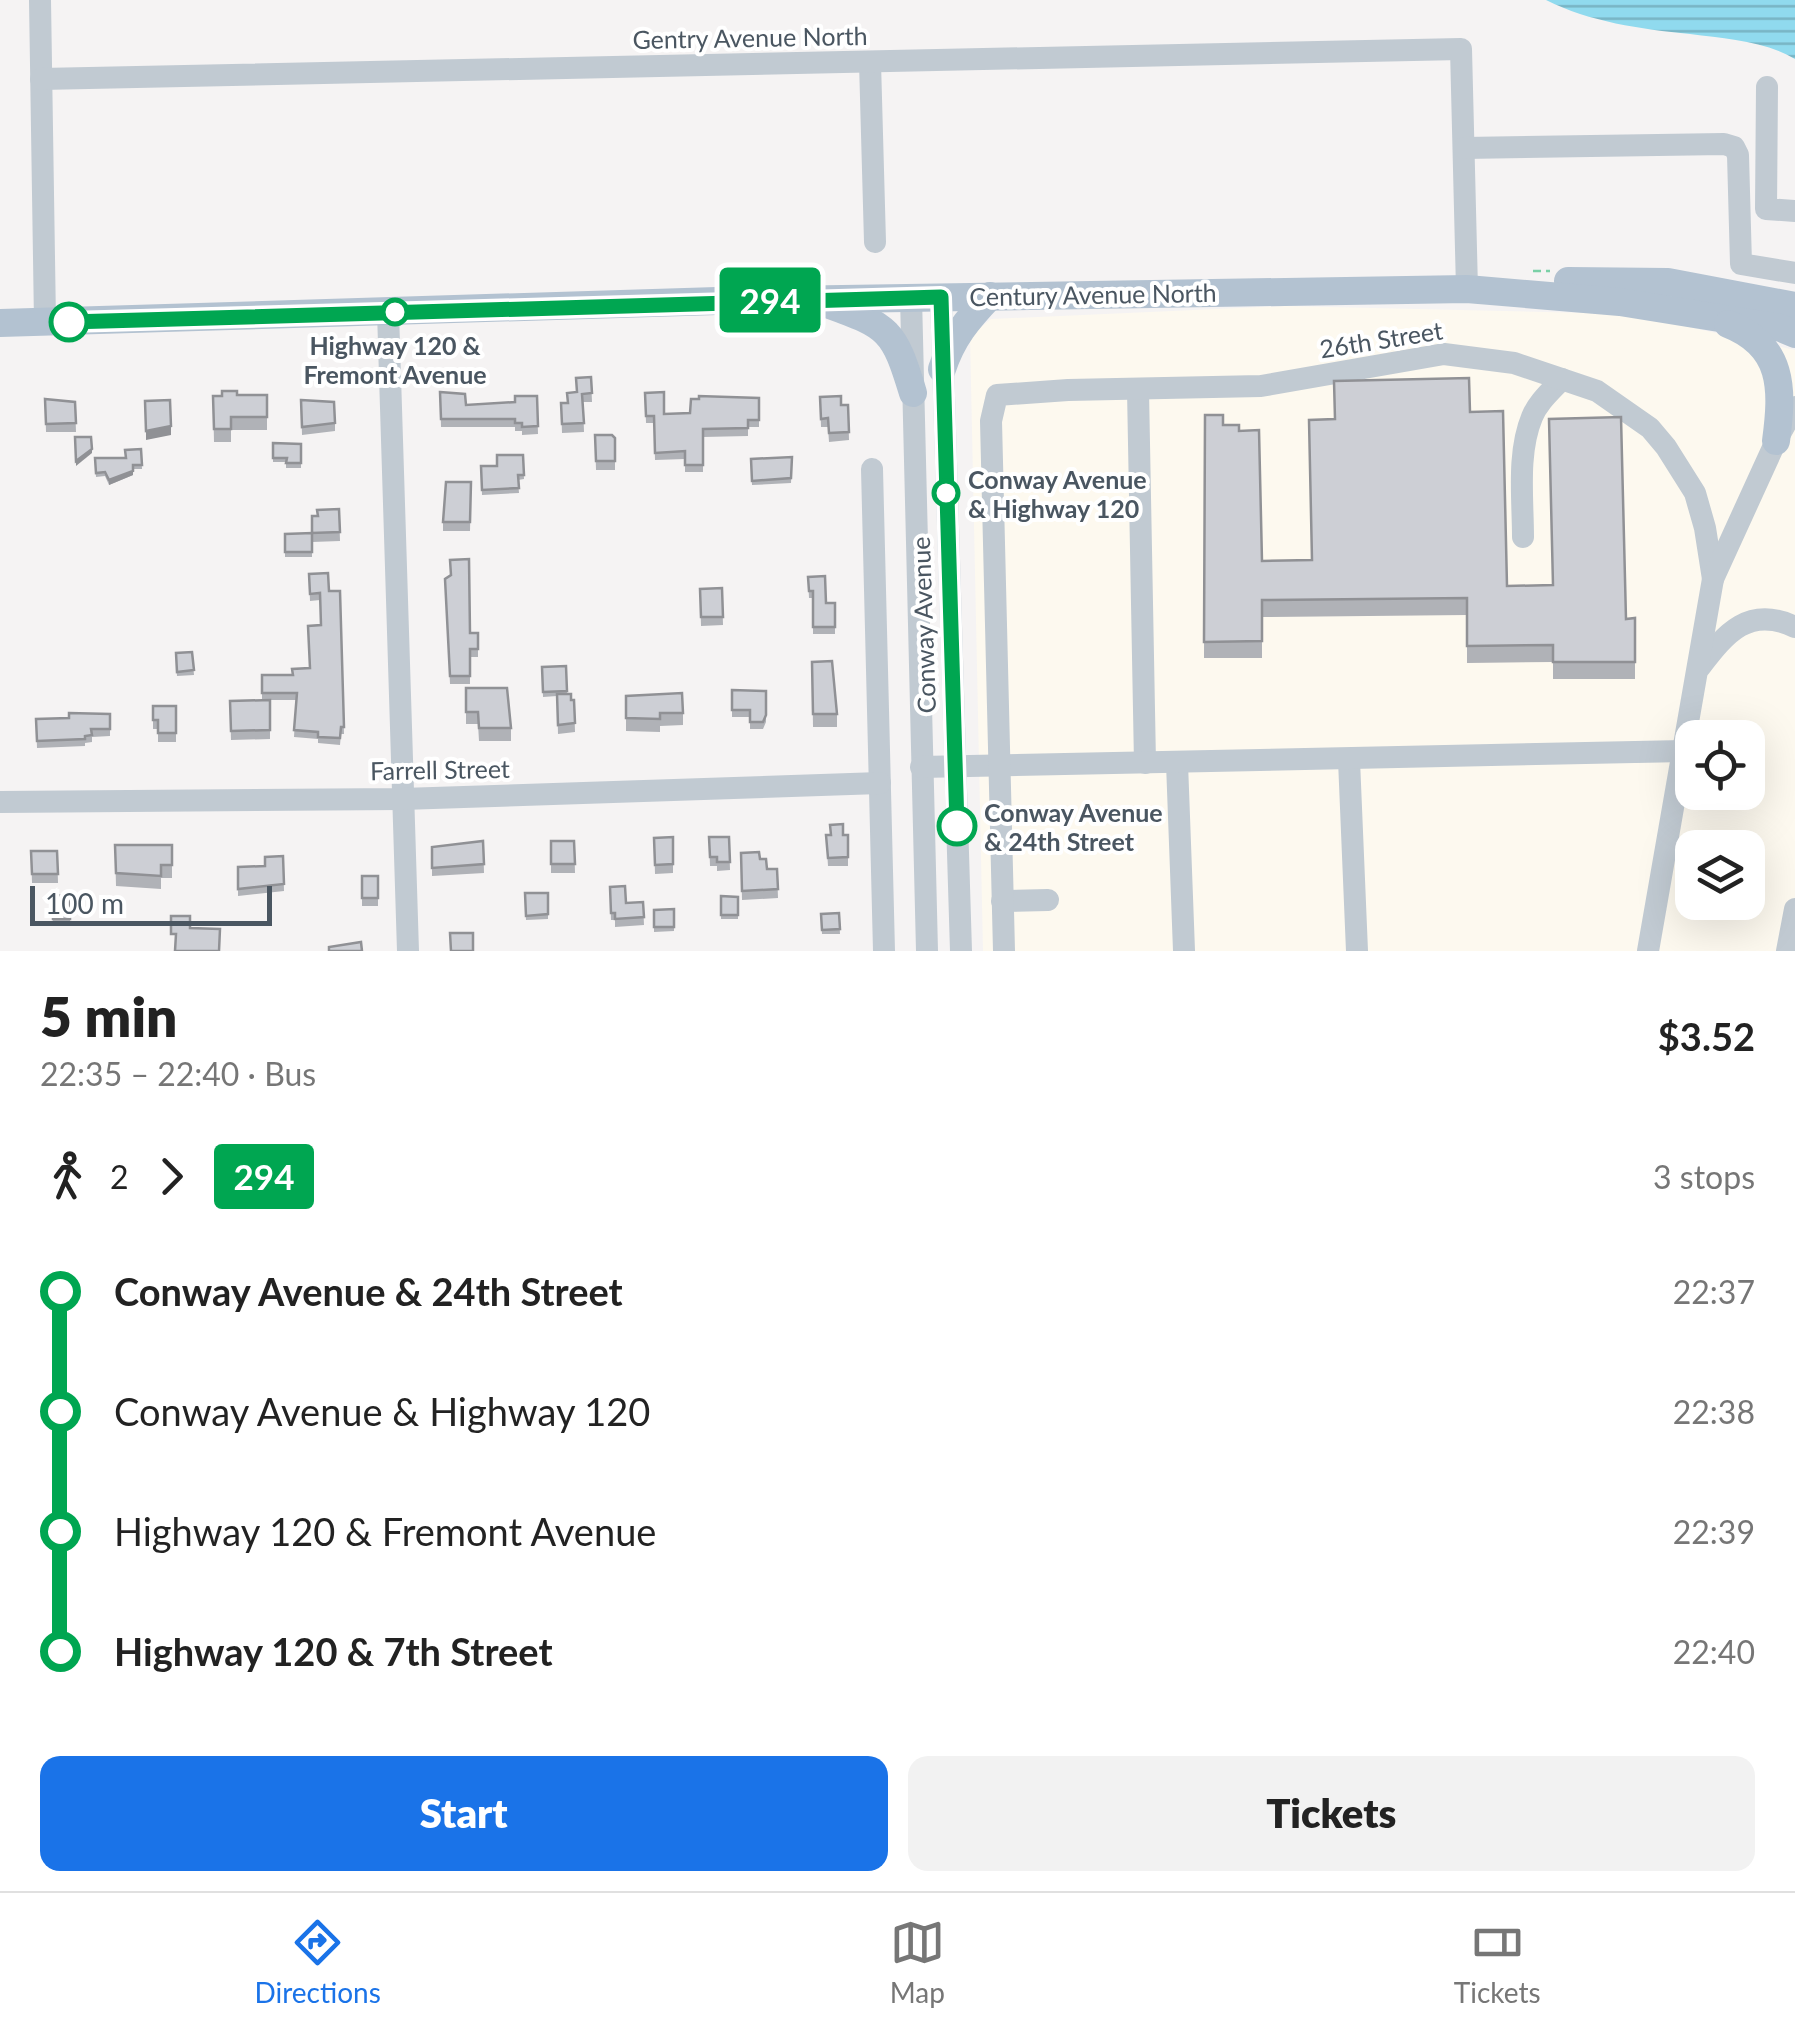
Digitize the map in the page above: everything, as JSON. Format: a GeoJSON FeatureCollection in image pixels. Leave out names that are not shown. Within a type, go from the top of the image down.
{"type":"FeatureCollection","features":[{"type":"Feature","properties":{"kind":"main road","name":"Century Avenue North"},"geometry":{"type":"LineString","coordinates":[[1467,289],[1506,281],[1668,282],[1795,306]]}},
{"type":"Feature","properties":{"kind":"main road","name":"Century Avenue North"},"geometry":{"type":"LineString","coordinates":[[0,323],[812,299],[1467,289],[1620,302],[1781,328],[1795,334]]}},
{"type":"Feature","properties":{"kind":"main road"},"geometry":{"type":"LineString","coordinates":[[942,369],[950,344],[990,296]]}},
{"type":"Feature","properties":{"kind":"main road"},"geometry":{"type":"LineString","coordinates":[[812,299],[884,328],[899,351],[913,394]]}},
{"type":"Feature","properties":{"kind":"main road"},"geometry":{"type":"LineString","coordinates":[[1698,314],[1738,328],[1758,342],[1779,374],[1782,400],[1776,440]]}},
{"type":"Feature","properties":{"kind":"street"},"geometry":{"type":"LineString","coordinates":[[40,0],[45,322]]}},
{"type":"Feature","properties":{"kind":"street","name":"Gentry Avenue North"},"geometry":{"type":"LineString","coordinates":[[41,79],[1461,50],[1464,148]]}},
{"type":"Feature","properties":{"kind":"street"},"geometry":{"type":"LineString","coordinates":[[870,62],[875,242]]}},
{"type":"Feature","properties":{"kind":"street"},"geometry":{"type":"LineString","coordinates":[[1767,86],[1766,209],[1795,210]]}},
{"type":"Feature","properties":{"kind":"street"},"geometry":{"type":"LineString","coordinates":[[1467,289],[1464,148],[1724,144],[1734,148],[1738,155],[1741,264],[1795,273]]}},
{"type":"Feature","properties":{"kind":"street","name":"Conway Avenue"},"geometry":{"type":"LineString","coordinates":[[911,297],[927,951]]}},
{"type":"Feature","properties":{"kind":"street","name":"Conway Avenue"},"geometry":{"type":"LineString","coordinates":[[941,297],[960,951]]}},
{"type":"Feature","properties":{"kind":"street"},"geometry":{"type":"LineString","coordinates":[[388,312],[408,951]]}},
{"type":"Feature","properties":{"kind":"street","name":"26th Street"},"geometry":{"type":"LineString","coordinates":[[998,766],[992,420],[997,395],[1261,386],[1444,354],[1514,363],[1597,391],[1626,410],[1666,447],[1695,493],[1713,579]]}},
{"type":"Feature","properties":{"kind":"street"},"geometry":{"type":"LineString","coordinates":[[1523,538],[1523,459],[1531,418],[1562,379]]}},
{"type":"Feature","properties":{"kind":"street"},"geometry":{"type":"LineString","coordinates":[[1138,390],[1146,763]]}},
{"type":"Feature","properties":{"kind":"street"},"geometry":{"type":"LineString","coordinates":[[1689,720],[1713,579],[1795,407]]}},
{"type":"Feature","properties":{"kind":"street"},"geometry":{"type":"LineString","coordinates":[[872,469],[884,951]]}},
{"type":"Feature","properties":{"kind":"street"},"geometry":{"type":"LineString","coordinates":[[1698,669],[1730,630],[1746,622],[1781,620],[1795,627]]}},
{"type":"Feature","properties":{"kind":"street"},"geometry":{"type":"LineString","coordinates":[[921,767],[1675,751]]}},
{"type":"Feature","properties":{"kind":"street"},"geometry":{"type":"LineString","coordinates":[[1349,760],[1357,951]]}},
{"type":"Feature","properties":{"kind":"street"},"geometry":{"type":"LineString","coordinates":[[1177,764],[1184,951]]}},
{"type":"Feature","properties":{"kind":"street"},"geometry":{"type":"LineString","coordinates":[[998,766],[1004,951]]}},
{"type":"Feature","properties":{"kind":"street","name":"Farrell Street"},"geometry":{"type":"LineString","coordinates":[[0,802],[402,798],[880,783]]}},
{"type":"Feature","properties":{"kind":"street"},"geometry":{"type":"LineString","coordinates":[[1652,946],[1675,806]]}},
{"type":"Feature","properties":{"kind":"street"},"geometry":{"type":"LineString","coordinates":[[1002,901],[1048,900]]}},
{"type":"Feature","properties":{"kind":"street"},"geometry":{"type":"LineString","coordinates":[[1788,951],[1795,909]]}},
{"type":"Feature","properties":{"kind":"shaded area"},"geometry":{"type":"Polygon","coordinates":[[[1285,306],[1628,314],[1795,350],[1795,951],[983,951],[970,336],[991,319],[1285,306]]]}},
{"type":"Feature","properties":{"kind":"water"},"geometry":{"type":"Polygon","coordinates":[[[1546,0],[1795,0],[1795,59],[1744,41],[1598,19],[1546,0]]]}},
{"type":"Feature","properties":{"kind":"building"},"geometry":{"type":"Polygon","coordinates":[[[591,377],[592,393],[582,394],[584,423],[562,424],[561,403],[568,403],[567,393],[577,392],[576,378],[591,377]]]}},
{"type":"Feature","properties":{"kind":"building"},"geometry":{"type":"Polygon","coordinates":[[[1469,378],[1470,412],[1503,411],[1507,586],[1553,585],[1549,419],[1621,417],[1626,619],[1635,618],[1635,662],[1553,662],[1553,645],[1467,646],[1467,598],[1262,600],[1262,641],[1204,642],[1205,415],[1223,415],[1223,425],[1239,425],[1239,431],[1259,430],[1262,561],[1312,560],[1309,420],[1335,419],[1334,381],[1469,378]]]}},
{"type":"Feature","properties":{"kind":"building"},"geometry":{"type":"Polygon","coordinates":[[[222,391],[267,395],[267,417],[231,417],[231,429],[214,429],[213,396],[222,396],[222,391]]]}},
{"type":"Feature","properties":{"kind":"building"},"geometry":{"type":"Polygon","coordinates":[[[440,392],[465,394],[466,405],[515,402],[515,396],[537,396],[538,426],[522,427],[515,419],[441,419],[440,392]]]}},
{"type":"Feature","properties":{"kind":"building"},"geometry":{"type":"Polygon","coordinates":[[[664,392],[664,414],[690,413],[691,399],[699,396],[759,398],[759,420],[748,420],[748,428],[703,429],[703,465],[685,465],[685,451],[655,453],[654,416],[646,416],[645,393],[664,392]]]}},
{"type":"Feature","properties":{"kind":"building"},"geometry":{"type":"Polygon","coordinates":[[[841,396],[841,405],[848,405],[849,432],[829,433],[828,418],[821,419],[820,397],[841,396]]]}},
{"type":"Feature","properties":{"kind":"building"},"geometry":{"type":"Polygon","coordinates":[[[45,399],[75,402],[76,423],[46,424],[45,399]]]}},
{"type":"Feature","properties":{"kind":"building"},"geometry":{"type":"Polygon","coordinates":[[[170,400],[171,426],[146,431],[145,401],[170,400]]]}},
{"type":"Feature","properties":{"kind":"building"},"geometry":{"type":"Polygon","coordinates":[[[301,400],[334,402],[335,423],[302,427],[301,400]]]}},
{"type":"Feature","properties":{"kind":"building"},"geometry":{"type":"Polygon","coordinates":[[[595,435],[615,438],[615,461],[596,461],[595,435]]]}},
{"type":"Feature","properties":{"kind":"building"},"geometry":{"type":"Polygon","coordinates":[[[75,437],[91,437],[92,449],[76,461],[75,437]]]}},
{"type":"Feature","properties":{"kind":"building"},"geometry":{"type":"Polygon","coordinates":[[[273,443],[301,444],[301,463],[273,458],[273,443]]]}},
{"type":"Feature","properties":{"kind":"building"},"geometry":{"type":"Polygon","coordinates":[[[141,449],[142,465],[133,465],[133,471],[109,480],[105,472],[96,473],[95,458],[126,458],[125,450],[141,449]]]}},
{"type":"Feature","properties":{"kind":"building"},"geometry":{"type":"Polygon","coordinates":[[[497,455],[523,455],[524,475],[518,475],[519,488],[482,490],[481,466],[497,466],[497,455]]]}},
{"type":"Feature","properties":{"kind":"building"},"geometry":{"type":"Polygon","coordinates":[[[792,457],[791,478],[752,481],[751,459],[792,457]]]}},
{"type":"Feature","properties":{"kind":"building"},"geometry":{"type":"Polygon","coordinates":[[[446,482],[471,482],[470,522],[443,522],[446,482]]]}},
{"type":"Feature","properties":{"kind":"building"},"geometry":{"type":"Polygon","coordinates":[[[339,509],[340,532],[312,533],[312,516],[318,516],[317,510],[339,509]]]}},
{"type":"Feature","properties":{"kind":"building"},"geometry":{"type":"Polygon","coordinates":[[[312,533],[312,552],[285,552],[285,534],[312,533]]]}},
{"type":"Feature","properties":{"kind":"building"},"geometry":{"type":"Polygon","coordinates":[[[469,559],[470,633],[478,633],[478,649],[470,649],[470,676],[450,676],[445,579],[451,575],[450,560],[469,559]]]}},
{"type":"Feature","properties":{"kind":"building"},"geometry":{"type":"Polygon","coordinates":[[[328,573],[329,591],[340,591],[344,727],[340,738],[294,730],[297,693],[262,693],[262,675],[293,675],[292,669],[310,668],[308,626],[321,625],[320,593],[310,594],[309,574],[328,573]]]}},
{"type":"Feature","properties":{"kind":"building"},"geometry":{"type":"Polygon","coordinates":[[[825,576],[826,603],[835,603],[835,627],[813,627],[813,591],[809,591],[808,577],[825,576]]]}},
{"type":"Feature","properties":{"kind":"building"},"geometry":{"type":"Polygon","coordinates":[[[722,588],[723,617],[701,617],[700,589],[722,588]]]}},
{"type":"Feature","properties":{"kind":"building"},"geometry":{"type":"Polygon","coordinates":[[[192,652],[194,670],[177,672],[176,653],[192,652]]]}},
{"type":"Feature","properties":{"kind":"building"},"geometry":{"type":"Polygon","coordinates":[[[832,661],[837,714],[813,714],[812,662],[832,661]]]}},
{"type":"Feature","properties":{"kind":"building"},"geometry":{"type":"Polygon","coordinates":[[[566,666],[567,691],[543,692],[542,667],[566,666]]]}},
{"type":"Feature","properties":{"kind":"building"},"geometry":{"type":"Polygon","coordinates":[[[466,688],[507,688],[511,728],[479,728],[478,712],[466,712],[466,688]]]}},
{"type":"Feature","properties":{"kind":"building"},"geometry":{"type":"Polygon","coordinates":[[[732,690],[766,691],[763,722],[750,722],[750,710],[732,710],[732,690]]]}},
{"type":"Feature","properties":{"kind":"building"},"geometry":{"type":"Polygon","coordinates":[[[682,693],[683,713],[660,713],[660,719],[626,718],[626,696],[682,693]]]}},
{"type":"Feature","properties":{"kind":"building"},"geometry":{"type":"Polygon","coordinates":[[[557,694],[571,694],[575,723],[558,725],[557,694]]]}},
{"type":"Feature","properties":{"kind":"building"},"geometry":{"type":"Polygon","coordinates":[[[270,700],[270,730],[231,731],[230,701],[270,700]]]}},
{"type":"Feature","properties":{"kind":"building"},"geometry":{"type":"Polygon","coordinates":[[[153,706],[176,706],[176,733],[158,733],[153,706]]]}},
{"type":"Feature","properties":{"kind":"building"},"geometry":{"type":"Polygon","coordinates":[[[69,713],[110,714],[110,729],[91,729],[92,735],[85,739],[37,741],[36,719],[69,718],[69,713]]]}},
{"type":"Feature","properties":{"kind":"building"},"geometry":{"type":"Polygon","coordinates":[[[843,824],[843,835],[848,835],[848,857],[828,858],[826,835],[831,835],[830,825],[843,824]]]}},
{"type":"Feature","properties":{"kind":"building"},"geometry":{"type":"Polygon","coordinates":[[[673,837],[673,864],[655,865],[654,838],[673,837]]]}},
{"type":"Feature","properties":{"kind":"building"},"geometry":{"type":"Polygon","coordinates":[[[709,837],[729,837],[730,862],[717,862],[717,857],[710,857],[709,837]]]}},
{"type":"Feature","properties":{"kind":"building"},"geometry":{"type":"Polygon","coordinates":[[[483,841],[484,864],[432,868],[432,847],[483,841]]]}},
{"type":"Feature","properties":{"kind":"building"},"geometry":{"type":"Polygon","coordinates":[[[551,841],[574,841],[575,864],[551,864],[551,841]]]}},
{"type":"Feature","properties":{"kind":"building"},"geometry":{"type":"Polygon","coordinates":[[[115,845],[172,845],[172,865],[161,865],[161,876],[116,873],[115,845]]]}},
{"type":"Feature","properties":{"kind":"building"},"geometry":{"type":"Polygon","coordinates":[[[31,851],[57,851],[58,874],[32,874],[31,851]]]}},
{"type":"Feature","properties":{"kind":"building"},"geometry":{"type":"Polygon","coordinates":[[[759,852],[760,859],[766,859],[767,869],[777,869],[778,889],[742,891],[741,853],[759,852]]]}},
{"type":"Feature","properties":{"kind":"building"},"geometry":{"type":"Polygon","coordinates":[[[283,856],[284,884],[238,889],[238,867],[265,866],[265,857],[283,856]]]}},
{"type":"Feature","properties":{"kind":"building"},"geometry":{"type":"Polygon","coordinates":[[[362,876],[378,876],[378,898],[362,898],[362,876]]]}},
{"type":"Feature","properties":{"kind":"building"},"geometry":{"type":"Polygon","coordinates":[[[625,886],[626,903],[643,902],[644,917],[615,919],[615,913],[611,913],[610,887],[625,886]]]}},
{"type":"Feature","properties":{"kind":"building"},"geometry":{"type":"Polygon","coordinates":[[[525,893],[548,893],[548,914],[526,916],[525,893]]]}},
{"type":"Feature","properties":{"kind":"building"},"geometry":{"type":"Polygon","coordinates":[[[70,895],[70,919],[53,919],[52,896],[70,895]]]}},
{"type":"Feature","properties":{"kind":"building"},"geometry":{"type":"Polygon","coordinates":[[[721,896],[738,897],[738,915],[721,915],[721,896]]]}},
{"type":"Feature","properties":{"kind":"building"},"geometry":{"type":"Polygon","coordinates":[[[674,909],[674,927],[654,927],[654,910],[674,909]]]}},
{"type":"Feature","properties":{"kind":"building"},"geometry":{"type":"Polygon","coordinates":[[[839,913],[840,929],[822,930],[821,914],[839,913]]]}},
{"type":"Feature","properties":{"kind":"building"},"geometry":{"type":"Polygon","coordinates":[[[171,916],[190,916],[190,928],[220,929],[219,951],[175,951],[171,916]]]}},
{"type":"Feature","properties":{"kind":"building"},"geometry":{"type":"Polygon","coordinates":[[[450,933],[473,933],[473,951],[451,951],[450,933]]]}},
{"type":"Feature","properties":{"kind":"building"},"geometry":{"type":"Polygon","coordinates":[[[361,942],[362,951],[329,951],[329,947],[361,942]]]}},
{"type":"Feature","properties":{"kind":"bus line","name":"294"},"geometry":{"type":"LineString","coordinates":[[69,322],[941,297],[957,826]]}},
{"type":"Feature","properties":{"kind":"place","name":"Highway 120 & Fremont Avenue"},"geometry":{"type":"Point","coordinates":[395,312]}},
{"type":"Feature","properties":{"kind":"place","name":"Conway Avenue & Highway 120"},"geometry":{"type":"Point","coordinates":[946,493]}},
{"type":"Feature","properties":{"kind":"place","name":"Conway Avenue & 24th Street"},"geometry":{"type":"Point","coordinates":[957,826]}}]}
